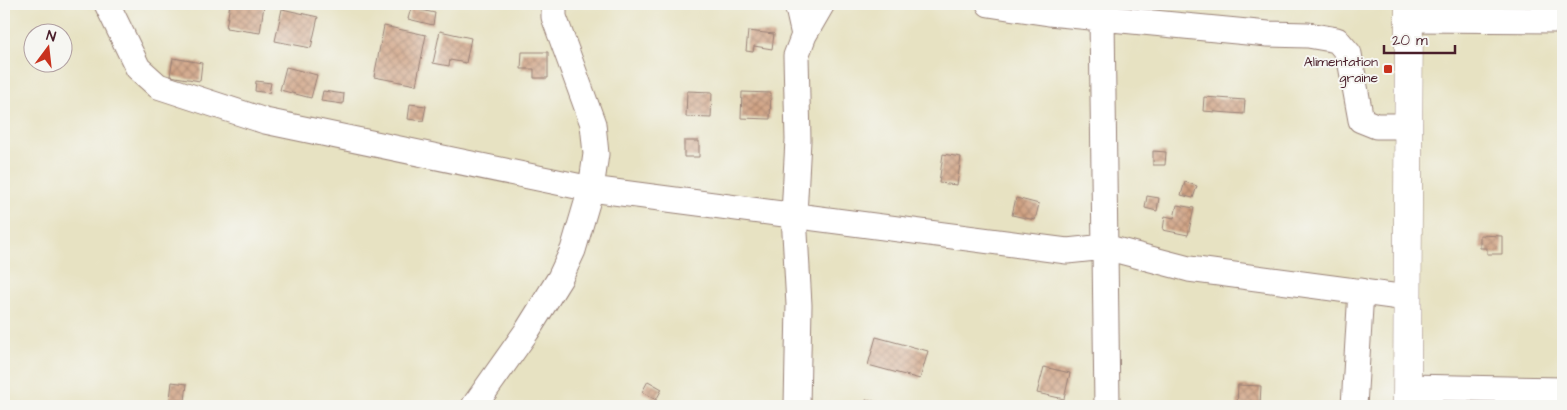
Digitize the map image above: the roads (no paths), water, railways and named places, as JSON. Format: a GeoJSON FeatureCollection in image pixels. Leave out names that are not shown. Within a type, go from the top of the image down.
{"type":"FeatureCollection","features":[{"type":"Feature","properties":{"kind":"main road"},"geometry":{"type":"LineString","coordinates":[[1408,397],[1409,11]]}},
{"type":"Feature","properties":{"kind":"street"},"geometry":{"type":"LineString","coordinates":[[107,4],[138,68],[158,86],[265,121],[591,189],[1067,251],[1105,247],[1190,269],[1407,298]]}},
{"type":"Feature","properties":{"kind":"street"},"geometry":{"type":"LineString","coordinates":[[474,406],[527,330],[560,278],[573,250],[591,189],[596,154],[593,124],[554,17],[554,4]]}},
{"type":"Feature","properties":{"kind":"street"},"geometry":{"type":"LineString","coordinates":[[797,4],[804,35]]}},
{"type":"Feature","properties":{"kind":"street"},"geometry":{"type":"LineString","coordinates":[[797,406],[799,305],[794,215],[798,140],[796,56],[804,35],[822,4]]}},
{"type":"Feature","properties":{"kind":"street"},"geometry":{"type":"LineString","coordinates":[[989,4],[1054,8],[1102,18],[1268,34],[1308,35],[1337,40],[1349,54],[1361,120],[1376,126],[1408,126]]}},
{"type":"Feature","properties":{"kind":"street"},"geometry":{"type":"LineString","coordinates":[[1409,11],[1563,20]]}},
{"type":"Feature","properties":{"kind":"street"},"geometry":{"type":"LineString","coordinates":[[1102,18],[1107,406]]}},
{"type":"Feature","properties":{"kind":"street"},"geometry":{"type":"LineString","coordinates":[[1354,406],[1361,291]]}},
{"type":"Feature","properties":{"kind":"street"},"geometry":{"type":"LineString","coordinates":[[1408,397],[1563,390]]}},
{"type":"Feature","properties":{"kind":"place","name":"Alimentation graine"},"geometry":{"type":"Point","coordinates":[1388,69]}}]}
